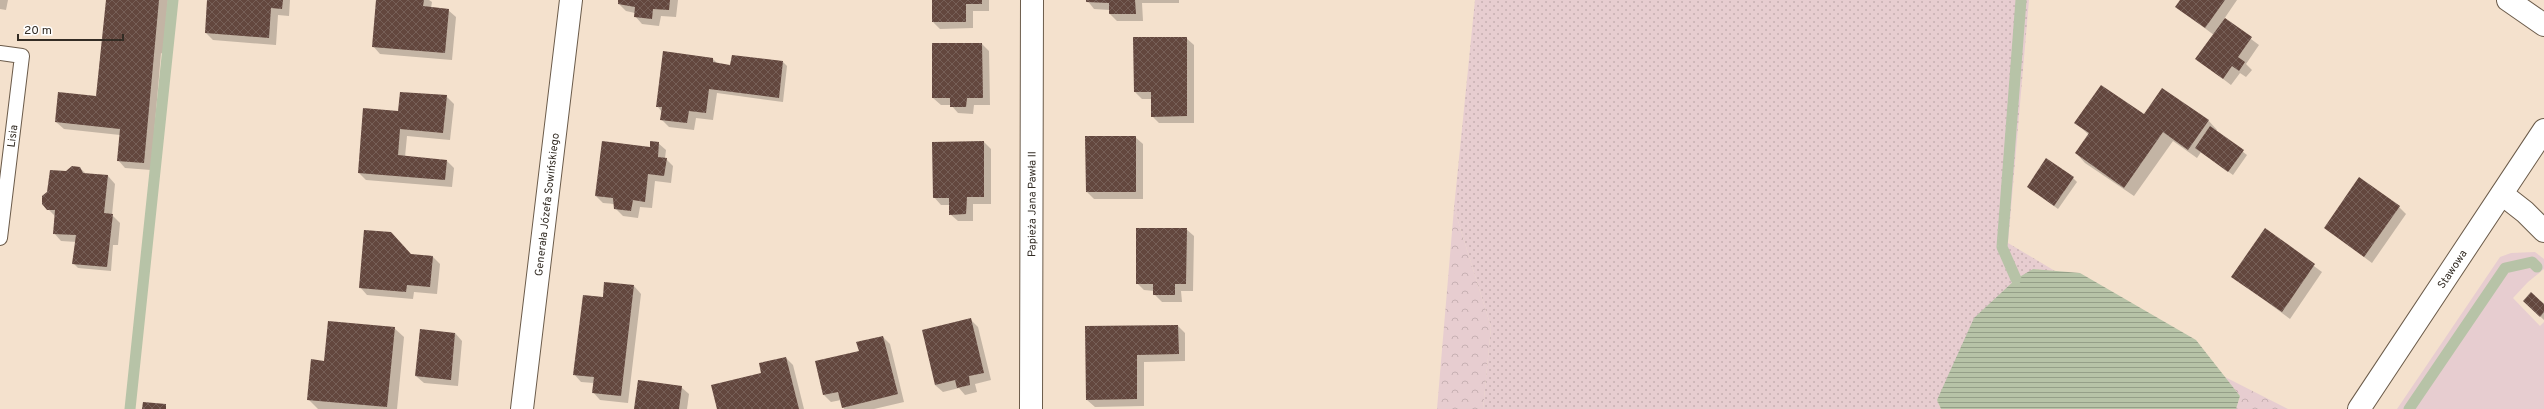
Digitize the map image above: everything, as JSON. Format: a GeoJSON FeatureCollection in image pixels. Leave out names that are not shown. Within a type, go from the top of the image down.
{"type":"FeatureCollection","features":[{"type":"Feature","properties":{"kind":"street","name":"Generała Józefa Sowińskiego"},"geometry":{"type":"LineString","coordinates":[[522,409],[571,0]]}},
{"type":"Feature","properties":{"kind":"street","name":"Papieża Jana Pawła II"},"geometry":{"type":"LineString","coordinates":[[1031,409],[1032,0]]}},
{"type":"Feature","properties":{"kind":"street"},"geometry":{"type":"LineString","coordinates":[[2508,0],[2544,25]]}},
{"type":"Feature","properties":{"kind":"street","name":"Stawowa"},"geometry":{"type":"LineString","coordinates":[[2359,409],[2544,130]]}},
{"type":"Feature","properties":{"kind":"street"},"geometry":{"type":"LineString","coordinates":[[2502,194],[2525,212],[2544,231]]}},
{"type":"Feature","properties":{"kind":"lane","name":"Lisia"},"geometry":{"type":"LineString","coordinates":[[0,54],[22,56],[0,238]]}},
{"type":"Feature","properties":{"kind":"green space"},"geometry":{"type":"Polygon","coordinates":[[[1475,0],[2029,0],[2008,243],[2055,271],[2033,269],[1937,400],[1941,409],[1483,409],[1491,327],[1454,208],[1475,0]]]}},
{"type":"Feature","properties":{"kind":"green space"},"geometry":{"type":"Polygon","coordinates":[[[1454,208],[1491,327],[1483,409],[1437,409],[1454,208]]]}},
{"type":"Feature","properties":{"kind":"green space"},"geometry":{"type":"Polygon","coordinates":[[[2535,252],[2544,259],[2544,269],[2528,282],[2513,298],[2540,326],[2544,322],[2544,409],[2397,409],[2500,257],[2511,253],[2535,252]]]}},
{"type":"Feature","properties":{"kind":"green space"},"geometry":{"type":"Polygon","coordinates":[[[2225,377],[2288,409],[2236,409],[2240,396],[2225,377]]]}},
{"type":"Feature","properties":{"kind":"shaded area"},"geometry":{"type":"Polygon","coordinates":[[[2033,269],[2080,273],[2196,340],[2240,396],[2236,409],[1941,409],[1937,400],[1974,318],[2016,279],[2033,269]]]}},
{"type":"Feature","properties":{"kind":"building"},"geometry":{"type":"Polygon","coordinates":[[[106,0],[159,0],[144,163],[117,161],[120,129],[55,122],[58,92],[96,96],[106,0]]]}},
{"type":"Feature","properties":{"kind":"building"},"geometry":{"type":"Polygon","coordinates":[[[207,0],[283,0],[282,9],[271,8],[269,38],[205,33],[207,0]]]}},
{"type":"Feature","properties":{"kind":"building"},"geometry":{"type":"Polygon","coordinates":[[[376,0],[424,0],[423,6],[449,9],[445,53],[372,47],[376,0]]]}},
{"type":"Feature","properties":{"kind":"building"},"geometry":{"type":"Polygon","coordinates":[[[618,0],[670,0],[669,10],[653,9],[652,19],[634,17],[635,7],[618,4],[618,0]]]}},
{"type":"Feature","properties":{"kind":"building"},"geometry":{"type":"Polygon","coordinates":[[[932,0],[982,0],[982,4],[966,4],[966,22],[932,22],[932,0]]]}},
{"type":"Feature","properties":{"kind":"building"},"geometry":{"type":"Polygon","coordinates":[[[1086,0],[1135,0],[1136,14],[1109,14],[1109,3],[1086,2],[1086,0]]]}},
{"type":"Feature","properties":{"kind":"building"},"geometry":{"type":"Polygon","coordinates":[[[2180,0],[2225,0],[2205,28],[2175,7],[2180,0]]]}},
{"type":"Feature","properties":{"kind":"building"},"geometry":{"type":"Polygon","coordinates":[[[2225,18],[2252,37],[2238,57],[2245,62],[2239,71],[2232,66],[2223,79],[2195,59],[2225,18]]]}},
{"type":"Feature","properties":{"kind":"building"},"geometry":{"type":"Polygon","coordinates":[[[1133,37],[1187,37],[1187,116],[1151,117],[1151,92],[1134,92],[1133,37]]]}},
{"type":"Feature","properties":{"kind":"building"},"geometry":{"type":"Polygon","coordinates":[[[932,43],[982,43],[983,98],[967,98],[966,107],[950,107],[950,98],[932,98],[932,43]]]}},
{"type":"Feature","properties":{"kind":"building"},"geometry":{"type":"Polygon","coordinates":[[[663,51],[713,58],[713,62],[730,65],[732,55],[783,61],[779,98],[709,89],[706,113],[689,111],[687,123],[660,120],[662,107],[656,107],[663,51]]]}},
{"type":"Feature","properties":{"kind":"building"},"geometry":{"type":"Polygon","coordinates":[[[2101,85],[2144,114],[2162,88],[2209,120],[2188,150],[2163,132],[2124,188],[2075,153],[2089,133],[2074,123],[2101,85]]]}},
{"type":"Feature","properties":{"kind":"building"},"geometry":{"type":"Polygon","coordinates":[[[400,92],[447,95],[443,133],[400,129],[398,155],[447,160],[445,180],[358,173],[363,108],[398,111],[400,92]]]}},
{"type":"Feature","properties":{"kind":"building"},"geometry":{"type":"Polygon","coordinates":[[[2210,126],[2244,150],[2228,172],[2195,148],[2210,126]]]}},
{"type":"Feature","properties":{"kind":"building"},"geometry":{"type":"Polygon","coordinates":[[[1085,136],[1136,136],[1136,192],[1086,192],[1085,136]]]}},
{"type":"Feature","properties":{"kind":"building"},"geometry":{"type":"Polygon","coordinates":[[[602,141],[650,147],[650,141],[659,142],[658,157],[667,158],[664,176],[648,174],[645,202],[633,200],[631,211],[614,209],[613,198],[595,196],[602,141]]]}},
{"type":"Feature","properties":{"kind":"building"},"geometry":{"type":"Polygon","coordinates":[[[984,141],[984,197],[967,197],[966,214],[949,215],[949,198],[933,198],[932,142],[984,141]]]}},
{"type":"Feature","properties":{"kind":"building"},"geometry":{"type":"Polygon","coordinates":[[[2046,158],[2074,177],[2054,206],[2027,187],[2046,158]]]}},
{"type":"Feature","properties":{"kind":"building"},"geometry":{"type":"Polygon","coordinates":[[[72,166],[80,167],[83,173],[108,175],[104,213],[113,214],[107,267],[72,264],[76,235],[53,234],[55,210],[47,210],[42,204],[42,196],[47,192],[50,170],[66,171],[72,166]]]}},
{"type":"Feature","properties":{"kind":"building"},"geometry":{"type":"Polygon","coordinates":[[[2359,177],[2400,206],[2364,257],[2324,228],[2359,177]]]}},
{"type":"Feature","properties":{"kind":"building"},"geometry":{"type":"Polygon","coordinates":[[[1136,228],[1187,228],[1186,284],[1175,284],[1175,295],[1153,295],[1153,284],[1136,284],[1136,228]]]}},
{"type":"Feature","properties":{"kind":"building"},"geometry":{"type":"Polygon","coordinates":[[[2265,228],[2315,264],[2282,312],[2231,277],[2265,228]]]}},
{"type":"Feature","properties":{"kind":"building"},"geometry":{"type":"Polygon","coordinates":[[[364,230],[391,232],[411,254],[433,256],[430,287],[407,285],[406,292],[359,288],[364,230]]]}},
{"type":"Feature","properties":{"kind":"building"},"geometry":{"type":"Polygon","coordinates":[[[604,282],[634,285],[621,396],[592,393],[594,377],[573,375],[583,295],[603,297],[604,282]]]}},
{"type":"Feature","properties":{"kind":"building"},"geometry":{"type":"Polygon","coordinates":[[[2531,292],[2544,304],[2544,312],[2540,317],[2523,301],[2531,292]]]}},
{"type":"Feature","properties":{"kind":"building"},"geometry":{"type":"Polygon","coordinates":[[[971,318],[984,373],[969,376],[970,385],[957,388],[955,380],[935,385],[922,330],[971,318]]]}},
{"type":"Feature","properties":{"kind":"building"},"geometry":{"type":"Polygon","coordinates":[[[328,321],[395,327],[387,407],[307,400],[311,359],[324,361],[328,321]]]}},
{"type":"Feature","properties":{"kind":"building"},"geometry":{"type":"Polygon","coordinates":[[[1178,325],[1179,354],[1137,355],[1137,399],[1086,400],[1085,326],[1178,325]]]}},
{"type":"Feature","properties":{"kind":"building"},"geometry":{"type":"Polygon","coordinates":[[[420,329],[455,333],[451,380],[415,376],[420,329]]]}},
{"type":"Feature","properties":{"kind":"building"},"geometry":{"type":"Polygon","coordinates":[[[883,336],[898,394],[842,408],[838,392],[823,395],[815,361],[859,351],[856,342],[883,336]]]}},
{"type":"Feature","properties":{"kind":"building"},"geometry":{"type":"Polygon","coordinates":[[[786,357],[799,409],[717,409],[711,385],[761,373],[759,363],[786,357]]]}},
{"type":"Feature","properties":{"kind":"building"},"geometry":{"type":"Polygon","coordinates":[[[638,380],[682,386],[679,409],[634,409],[638,380]]]}},
{"type":"Feature","properties":{"kind":"building"},"geometry":{"type":"Polygon","coordinates":[[[143,402],[166,404],[166,409],[142,409],[143,402]]]}},
{"type":"Feature","properties":{"kind":"waterway"},"geometry":{"type":"LineString","coordinates":[[130,409],[173,0]]}},
{"type":"Feature","properties":{"kind":"waterway"},"geometry":{"type":"LineString","coordinates":[[2016,279],[2002,247],[2021,0]]}},
{"type":"Feature","properties":{"kind":"waterway"},"geometry":{"type":"LineString","coordinates":[[2409,409],[2505,268],[2532,262],[2537,267]]}}]}
